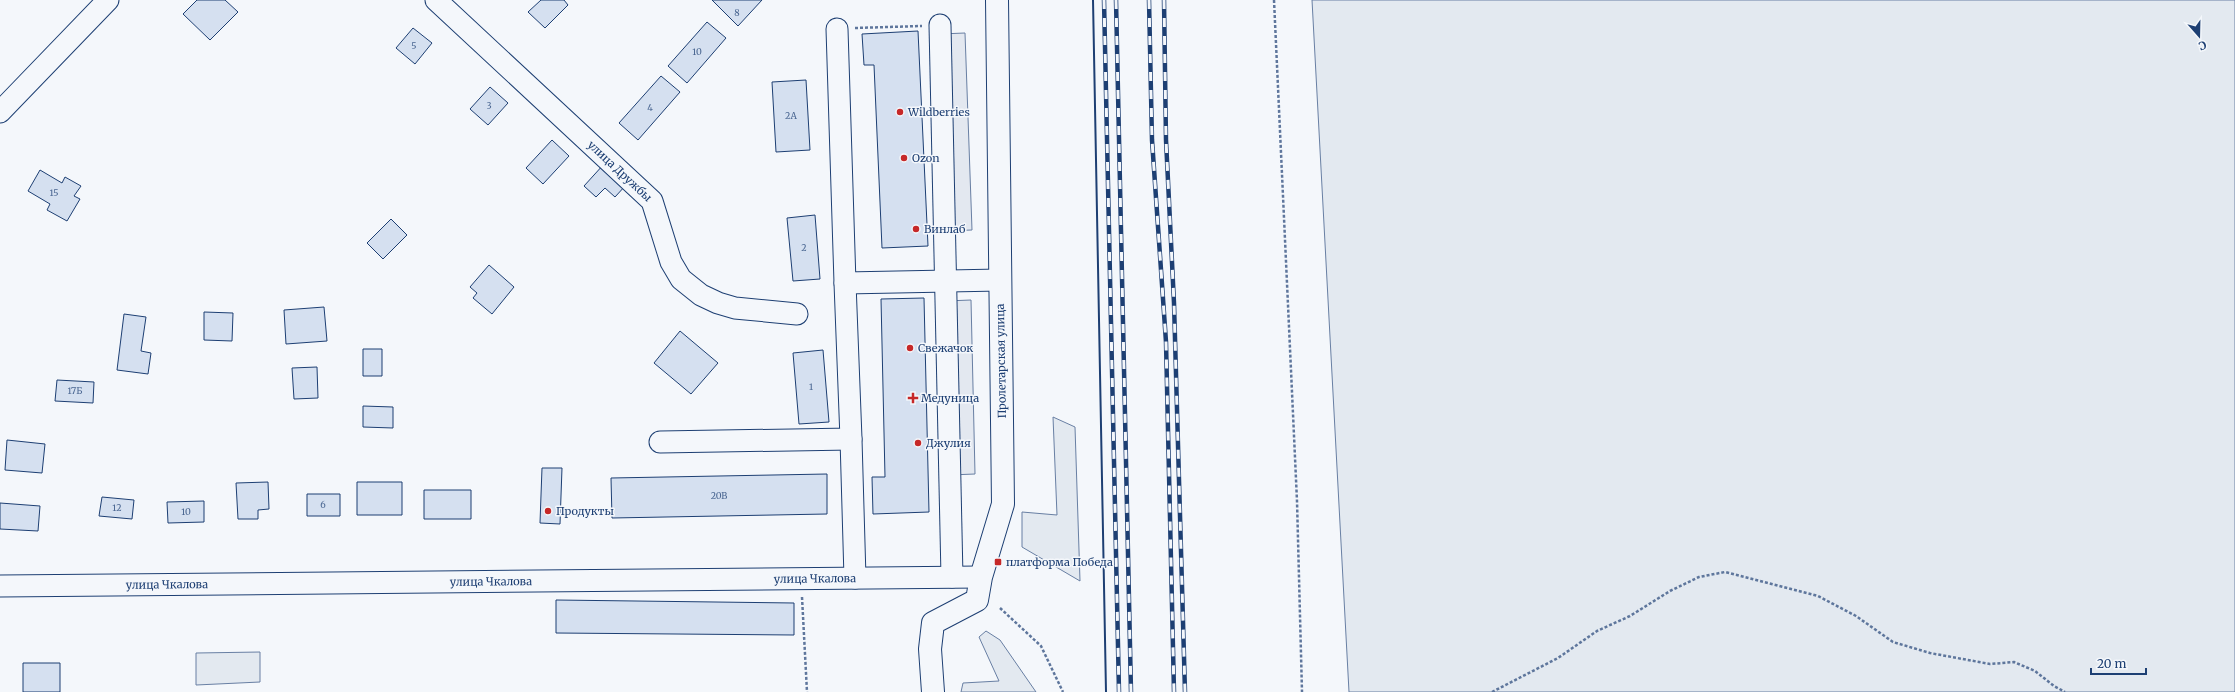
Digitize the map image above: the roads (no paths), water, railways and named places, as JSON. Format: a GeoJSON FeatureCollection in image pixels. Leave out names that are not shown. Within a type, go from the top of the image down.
{"type":"FeatureCollection","features":[{"type":"Feature","properties":{"kind":"main road","name":"Пролетарская улица"},"geometry":{"type":"LineString","coordinates":[[933,692],[930,649],[933,623],[977,600],[981,577],[1003,504],[997,0]]}},
{"type":"Feature","properties":{"kind":"street"},"geometry":{"type":"LineString","coordinates":[[0,112],[108,0]]}},
{"type":"Feature","properties":{"kind":"street","name":"улица Дружбы"},"geometry":{"type":"LineString","coordinates":[[436,0],[652,202],[671,262],[681,279],[701,295],[718,303],[735,308],[797,314]]}},
{"type":"Feature","properties":{"kind":"street"},"geometry":{"type":"LineString","coordinates":[[940,25],[952,577]]}},
{"type":"Feature","properties":{"kind":"street"},"geometry":{"type":"LineString","coordinates":[[836,29],[855,578]]}},
{"type":"Feature","properties":{"kind":"street"},"geometry":{"type":"LineString","coordinates":[[845,283],[1000,280]]}},
{"type":"Feature","properties":{"kind":"street"},"geometry":{"type":"LineString","coordinates":[[660,442],[851,440]]}},
{"type":"Feature","properties":{"kind":"street","name":"улица Чкалова"},"geometry":{"type":"LineString","coordinates":[[0,586],[981,577]]}},
{"type":"Feature","properties":{"kind":"railway"},"geometry":{"type":"LineString","coordinates":[[1104,0],[1119,692]]}},
{"type":"Feature","properties":{"kind":"railway"},"geometry":{"type":"LineString","coordinates":[[1116,0],[1131,692]]}},
{"type":"Feature","properties":{"kind":"railway"},"geometry":{"type":"LineString","coordinates":[[1149,0],[1152,140],[1166,342],[1174,692]]}},
{"type":"Feature","properties":{"kind":"railway"},"geometry":{"type":"LineString","coordinates":[[1164,0],[1166,140],[1174,303],[1185,692]]}},
{"type":"Feature","properties":{"kind":"place","name":"Wildberries"},"geometry":{"type":"Point","coordinates":[900,112]}},
{"type":"Feature","properties":{"kind":"place","name":"Ozon"},"geometry":{"type":"Point","coordinates":[904,158]}},
{"type":"Feature","properties":{"kind":"place","name":"Винлаб"},"geometry":{"type":"Point","coordinates":[916,229]}},
{"type":"Feature","properties":{"kind":"place","name":"Свежачок"},"geometry":{"type":"Point","coordinates":[910,348]}},
{"type":"Feature","properties":{"kind":"place","name":"Медуница"},"geometry":{"type":"Point","coordinates":[913,398]}},
{"type":"Feature","properties":{"kind":"place","name":"Джулия"},"geometry":{"type":"Point","coordinates":[918,443]}},
{"type":"Feature","properties":{"kind":"place","name":"Продукты"},"geometry":{"type":"Point","coordinates":[548,511]}},
{"type":"Feature","properties":{"kind":"place","name":"платформа Победа"},"geometry":{"type":"Point","coordinates":[998,562]}}]}
